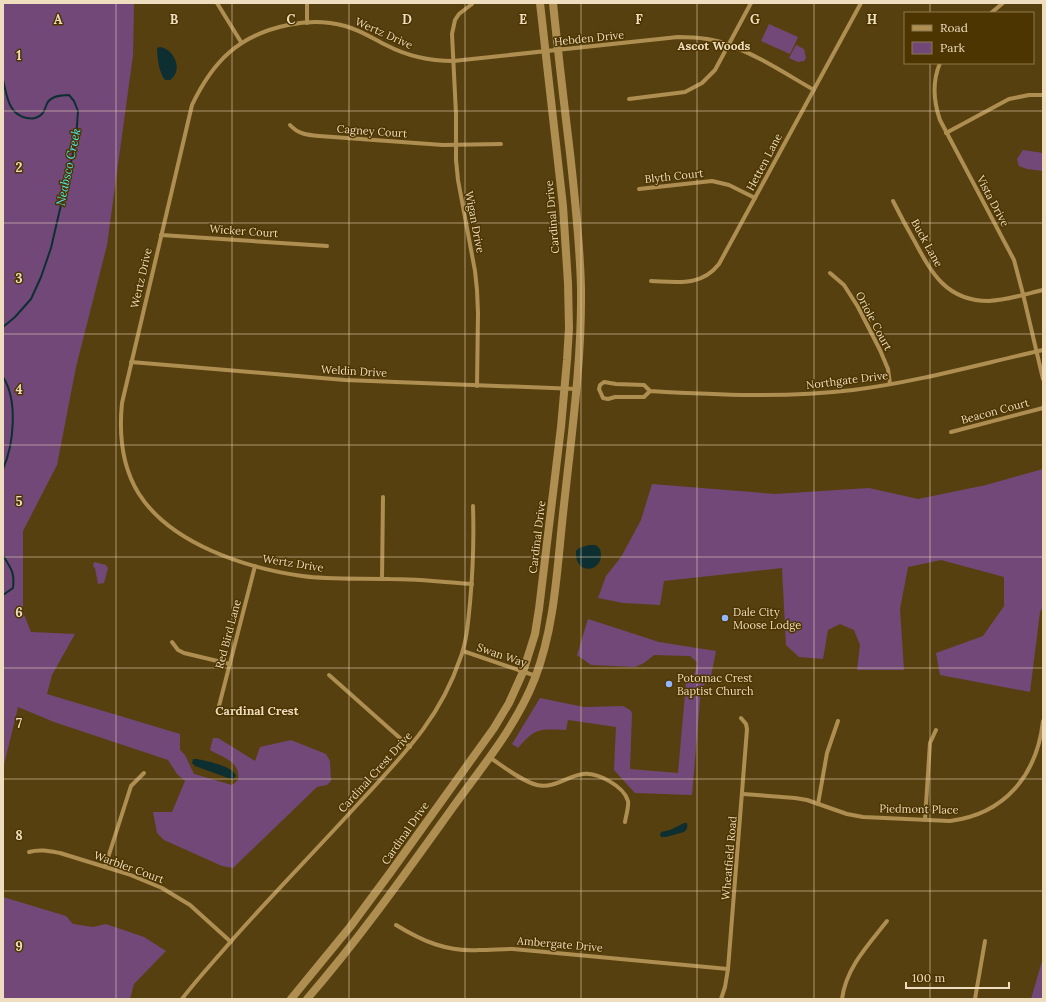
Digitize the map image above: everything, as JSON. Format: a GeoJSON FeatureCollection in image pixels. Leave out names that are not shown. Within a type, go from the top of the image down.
{"type":"FeatureCollection","features":[{"type":"Feature","properties":{"kind":"main road","name":"Cardinal Drive"},"geometry":{"type":"LineString","coordinates":[[291,999],[369,902],[488,737],[509,703],[523,672],[533,641],[540,609],[565,389],[568,328],[567,258],[540,3]]}},
{"type":"Feature","properties":{"kind":"main road","name":"Cardinal Drive"},"geometry":{"type":"LineString","coordinates":[[307,999],[355,941],[511,726],[536,676],[547,636],[553,600],[577,389],[581,330],[579,249],[553,3]]}},
{"type":"Feature","properties":{"kind":"street"},"geometry":{"type":"LineString","coordinates":[[217,3],[242,42]]}},
{"type":"Feature","properties":{"kind":"street"},"geometry":{"type":"LineString","coordinates":[[307,3],[307,22]]}},
{"type":"Feature","properties":{"kind":"street"},"geometry":{"type":"LineString","coordinates":[[629,99],[675,94],[694,88],[702,83],[712,73],[729,45],[751,3]]}},
{"type":"Feature","properties":{"kind":"street","name":"Hetten Lane"},"geometry":{"type":"LineString","coordinates":[[650,281],[687,282],[709,274],[719,264],[861,3]]}},
{"type":"Feature","properties":{"kind":"street"},"geometry":{"type":"LineString","coordinates":[[992,12],[1004,3]]}},
{"type":"Feature","properties":{"kind":"street","name":"Wigan Drive"},"geometry":{"type":"LineString","coordinates":[[472,4],[459,14],[452,27],[452,34],[457,145],[456,160],[458,180],[475,271],[477,290],[477,386]]}},
{"type":"Feature","properties":{"kind":"street","name":"Wertz Drive"},"geometry":{"type":"LineString","coordinates":[[472,584],[304,576],[283,573],[255,566],[210,550],[180,533],[154,512],[139,494],[126,462],[121,431],[122,403],[192,105],[198,92],[213,69],[226,55],[242,42],[261,32],[276,27],[307,22],[332,23],[344,26],[368,35],[398,51],[412,56],[434,60],[453,61],[545,52]]}},
{"type":"Feature","properties":{"kind":"street","name":"Hebden Drive"},"geometry":{"type":"LineString","coordinates":[[545,52],[678,37],[708,39],[744,51],[814,90]]}},
{"type":"Feature","properties":{"kind":"street","name":"Vista Drive"},"geometry":{"type":"LineString","coordinates":[[940,64],[935,80],[934,99],[940,120],[1009,249],[1018,272],[1037,352]]}},
{"type":"Feature","properties":{"kind":"street"},"geometry":{"type":"LineString","coordinates":[[946,133],[1010,99],[1029,95],[1043,95]]}},
{"type":"Feature","properties":{"kind":"street","name":"Cagney Court"},"geometry":{"type":"LineString","coordinates":[[290,125],[293,129],[303,134],[319,136],[457,145],[501,144]]}},
{"type":"Feature","properties":{"kind":"street","name":"Blyth Court"},"geometry":{"type":"LineString","coordinates":[[639,189],[712,181],[729,185],[755,198]]}},
{"type":"Feature","properties":{"kind":"street","name":"Buck Lane"},"geometry":{"type":"LineString","coordinates":[[893,201],[928,267],[938,280],[960,295],[976,300],[988,301],[1043,290]]}},
{"type":"Feature","properties":{"kind":"street","name":"Wicker Court"},"geometry":{"type":"LineString","coordinates":[[161,235],[326,246]]}},
{"type":"Feature","properties":{"kind":"street","name":"Oriole Court"},"geometry":{"type":"LineString","coordinates":[[830,273],[844,285],[861,313],[888,369],[890,384]]}},
{"type":"Feature","properties":{"kind":"street","name":"Northgate Drive"},"geometry":{"type":"LineString","coordinates":[[650,391],[644,397],[615,396],[608,399],[603,398],[599,389],[600,385],[604,382],[609,382],[616,384],[644,385],[650,391],[736,396],[854,390],[890,384],[1043,350]]}},
{"type":"Feature","properties":{"kind":"street"},"geometry":{"type":"LineString","coordinates":[[1037,352],[1043,379]]}},
{"type":"Feature","properties":{"kind":"street","name":"Weldin Drive"},"geometry":{"type":"LineString","coordinates":[[131,362],[345,380],[577,389]]}},
{"type":"Feature","properties":{"kind":"street","name":"Beacon Court"},"geometry":{"type":"LineString","coordinates":[[951,432],[1043,408]]}},
{"type":"Feature","properties":{"kind":"street"},"geometry":{"type":"LineString","coordinates":[[382,579],[383,497]]}},
{"type":"Feature","properties":{"kind":"street","name":"Cardinal Crest Drive"},"geometry":{"type":"LineString","coordinates":[[182,999],[192,985],[410,747],[445,696],[463,651],[467,630],[472,584],[474,538],[473,506]]}},
{"type":"Feature","properties":{"kind":"street","name":"Red Bird Lane"},"geometry":{"type":"LineString","coordinates":[[219,706],[255,566]]}},
{"type":"Feature","properties":{"kind":"street"},"geometry":{"type":"LineString","coordinates":[[172,642],[178,650],[184,653],[230,664]]}},
{"type":"Feature","properties":{"kind":"street","name":"Swan Way"},"geometry":{"type":"LineString","coordinates":[[463,651],[536,676]]}},
{"type":"Feature","properties":{"kind":"street"},"geometry":{"type":"LineString","coordinates":[[329,675],[410,747]]}},
{"type":"Feature","properties":{"kind":"street","name":"Wheatfield Road"},"geometry":{"type":"LineString","coordinates":[[721,999],[728,969],[743,794],[747,729],[746,724],[741,718]]}},
{"type":"Feature","properties":{"kind":"street"},"geometry":{"type":"LineString","coordinates":[[818,804],[827,753],[838,721]]}},
{"type":"Feature","properties":{"kind":"street","name":"Piedmont Place"},"geometry":{"type":"LineString","coordinates":[[743,794],[795,798],[818,804],[831,810],[863,817],[950,821],[973,817],[995,806],[1007,797],[1022,780],[1030,769],[1040,743],[1043,722]]}},
{"type":"Feature","properties":{"kind":"street"},"geometry":{"type":"LineString","coordinates":[[925,820],[930,743],[936,730]]}},
{"type":"Feature","properties":{"kind":"street"},"geometry":{"type":"LineString","coordinates":[[489,757],[525,780],[536,785],[554,785],[576,775],[585,773],[594,774],[614,783],[623,792],[627,799],[628,804],[625,822]]}},
{"type":"Feature","properties":{"kind":"street"},"geometry":{"type":"LineString","coordinates":[[105,867],[131,786],[144,773]]}},
{"type":"Feature","properties":{"kind":"street","name":"Warbler Court"},"geometry":{"type":"LineString","coordinates":[[29,852],[45,850],[60,853],[146,880],[175,895],[190,905],[231,942]]}},
{"type":"Feature","properties":{"kind":"street"},"geometry":{"type":"LineString","coordinates":[[842,999],[851,970],[887,921]]}},
{"type":"Feature","properties":{"kind":"street","name":"Ambergate Drive"},"geometry":{"type":"LineString","coordinates":[[396,925],[418,938],[451,948],[479,950],[513,949],[728,969]]}},
{"type":"Feature","properties":{"kind":"street"},"geometry":{"type":"LineString","coordinates":[[976,999],[985,941]]}},
{"type":"Feature","properties":{"kind":"green space"},"geometry":{"type":"Polygon","coordinates":[[[3,3],[134,3],[133,55],[107,245],[76,367],[57,465],[23,531],[23,612],[31,632],[75,634],[52,675],[47,694],[180,734],[180,750],[185,755],[194,774],[232,785],[238,780],[237,769],[234,765],[226,758],[210,750],[213,738],[218,738],[255,761],[260,747],[291,740],[326,754],[330,761],[331,781],[327,785],[317,787],[233,868],[222,866],[164,840],[157,833],[153,812],[172,812],[185,781],[177,774],[168,760],[54,722],[18,707],[3,769],[3,3]]]}},
{"type":"Feature","properties":{"kind":"green space"},"geometry":{"type":"Polygon","coordinates":[[[769,24],[798,37],[790,54],[761,41],[769,24]]]}},
{"type":"Feature","properties":{"kind":"green space"},"geometry":{"type":"Polygon","coordinates":[[[796,45],[804,49],[806,58],[804,61],[798,62],[789,58],[796,45]]]}},
{"type":"Feature","properties":{"kind":"green space"},"geometry":{"type":"Polygon","coordinates":[[[1023,150],[1043,153],[1043,171],[1027,169],[1019,166],[1017,159],[1023,150]]]}},
{"type":"Feature","properties":{"kind":"green space"},"geometry":{"type":"Polygon","coordinates":[[[1043,469],[1043,606],[1040,612],[1030,692],[940,675],[936,653],[983,636],[1004,606],[1004,577],[941,560],[908,567],[900,609],[904,670],[857,670],[860,645],[854,630],[840,624],[828,630],[823,659],[799,657],[786,645],[782,568],[664,581],[660,605],[623,603],[598,598],[606,576],[621,557],[641,520],[652,484],[775,494],[869,488],[918,499],[986,485],[1043,469]]]}},
{"type":"Feature","properties":{"kind":"green space"},"geometry":{"type":"Polygon","coordinates":[[[94,562],[106,565],[108,568],[104,583],[98,584],[95,568],[93,566],[94,562]]]}},
{"type":"Feature","properties":{"kind":"green space"},"geometry":{"type":"Polygon","coordinates":[[[588,619],[659,642],[716,651],[711,676],[701,689],[692,795],[635,793],[614,770],[616,727],[568,720],[566,730],[550,729],[539,731],[529,736],[518,748],[512,744],[540,698],[584,707],[623,706],[632,713],[630,769],[678,773],[686,683],[694,674],[697,662],[690,656],[654,655],[644,663],[635,667],[591,665],[577,655],[588,619]]]}},
{"type":"Feature","properties":{"kind":"green space"},"geometry":{"type":"Polygon","coordinates":[[[3,897],[66,916],[73,924],[93,927],[106,924],[144,937],[166,951],[134,984],[130,999],[3,999],[3,897]]]}},
{"type":"Feature","properties":{"kind":"green space"},"geometry":{"type":"Polygon","coordinates":[[[1043,958],[1043,999],[1031,999],[1043,958]]]}},
{"type":"Feature","properties":{"kind":"water"},"geometry":{"type":"Polygon","coordinates":[[[160,47],[169,52],[176,60],[176,71],[170,80],[165,80],[160,69],[157,48],[160,47]]]}},
{"type":"Feature","properties":{"kind":"water"},"geometry":{"type":"Polygon","coordinates":[[[589,545],[596,545],[600,549],[601,557],[599,563],[590,569],[580,565],[577,560],[576,551],[579,548],[589,545]]]}},
{"type":"Feature","properties":{"kind":"water"},"geometry":{"type":"Polygon","coordinates":[[[193,759],[219,764],[230,769],[236,776],[233,779],[228,778],[195,766],[192,763],[193,759]]]}},
{"type":"Feature","properties":{"kind":"water"},"geometry":{"type":"Polygon","coordinates":[[[687,823],[687,829],[684,832],[661,837],[661,832],[670,830],[687,823]]]}},
{"type":"Feature","properties":{"kind":"waterway","name":"Neabsco Creek"},"geometry":{"type":"LineString","coordinates":[[3,80],[9,104],[12,109],[21,116],[27,118],[35,118],[39,116],[42,114],[47,103],[52,98],[62,95],[69,95],[74,101],[78,111],[76,140],[51,248],[41,277],[31,299],[15,317],[3,327]]}},
{"type":"Feature","properties":{"kind":"waterway","name":"Neabsco Creek"},"geometry":{"type":"LineString","coordinates":[[3,377],[11,398],[13,422],[10,447],[3,469]]}},
{"type":"Feature","properties":{"kind":"waterway","name":"Neabsco Creek"},"geometry":{"type":"LineString","coordinates":[[3,555],[11,570],[13,578],[13,588],[3,595]]}},
{"type":"Feature","properties":{"kind":"place","name":"Dale City Moose Lodge"},"geometry":{"type":"Point","coordinates":[725,618]}},
{"type":"Feature","properties":{"kind":"place","name":"Potomac Crest Baptist Church"},"geometry":{"type":"Point","coordinates":[669,684]}},
{"type":"Feature","properties":{"kind":"district","name":"Ascot Woods"},"geometry":{"type":"Point","coordinates":[714,45]}},
{"type":"Feature","properties":{"kind":"district","name":"Cardinal Crest"},"geometry":{"type":"Point","coordinates":[257,710]}}]}
